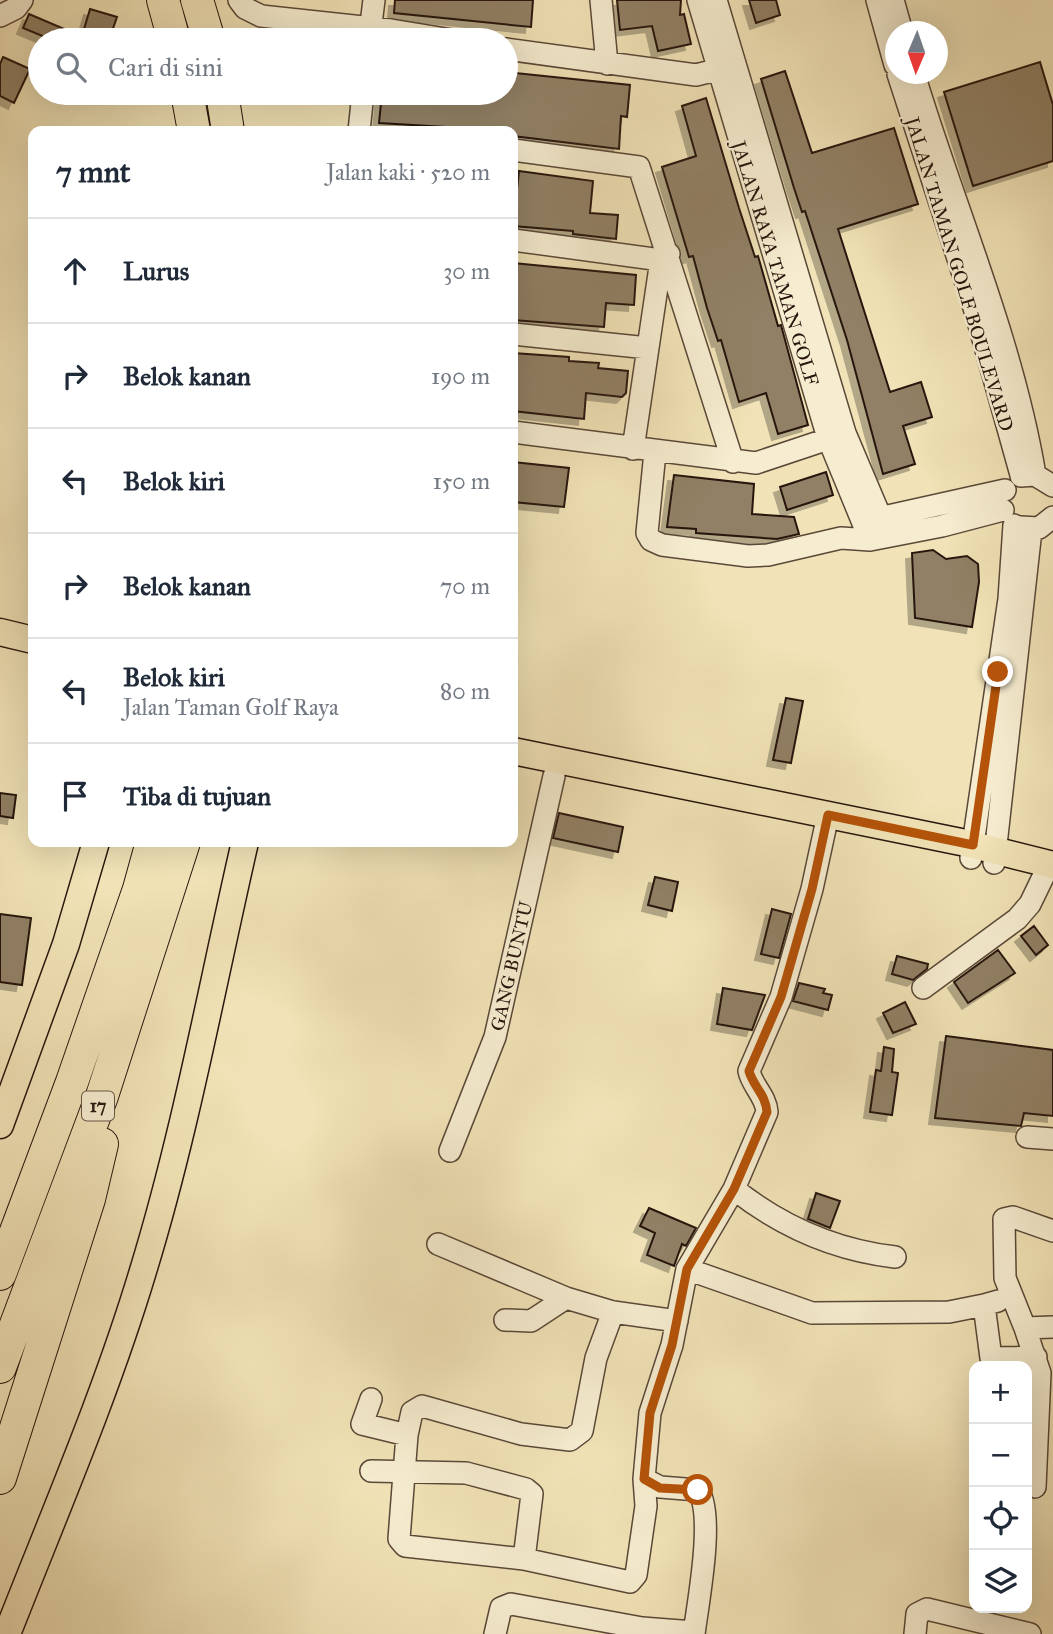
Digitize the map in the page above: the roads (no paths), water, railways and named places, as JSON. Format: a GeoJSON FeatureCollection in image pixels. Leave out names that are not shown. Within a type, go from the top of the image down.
{"type":"FeatureCollection","features":[{"type":"Feature","properties":{"kind":"highway"},"geometry":{"type":"LineString","coordinates":[[163,0],[171,28]]}},
{"type":"Feature","properties":{"kind":"highway"},"geometry":{"type":"LineString","coordinates":[[197,0],[205,28]]}},
{"type":"Feature","properties":{"kind":"highway"},"geometry":{"type":"LineString","coordinates":[[189,105],[193,126]]}},
{"type":"Feature","properties":{"kind":"highway"},"geometry":{"type":"LineString","coordinates":[[224,105],[227,126]]}},
{"type":"Feature","properties":{"kind":"highway","name":"17"},"geometry":{"type":"LineString","coordinates":[[0,1274],[139,889],[151,847]]}},
{"type":"Feature","properties":{"kind":"highway","name":"17"},"geometry":{"type":"LineString","coordinates":[[0,1367],[102,1096],[182,847]]}},
{"type":"Feature","properties":{"kind":"highway"},"geometry":{"type":"LineString","coordinates":[[0,1224],[111,968]]}},
{"type":"Feature","properties":{"kind":"highway"},"geometry":{"type":"LineString","coordinates":[[0,1478],[89,1199],[139,983]]}},
{"type":"Feature","properties":{"kind":"main road"},"geometry":{"type":"LineString","coordinates":[[0,632],[28,639]]}},
{"type":"Feature","properties":{"kind":"main road"},"geometry":{"type":"LineString","coordinates":[[0,651],[28,657]]}},
{"type":"Feature","properties":{"kind":"main road"},"geometry":{"type":"LineString","coordinates":[[518,753],[565,773]]}},
{"type":"Feature","properties":{"kind":"main road"},"geometry":{"type":"LineString","coordinates":[[518,768],[565,773],[827,821],[984,854],[1050,873]]}},
{"type":"Feature","properties":{"kind":"main road"},"geometry":{"type":"LineString","coordinates":[[0,1125],[66,944],[95,847]]}},
{"type":"Feature","properties":{"kind":"main road"},"geometry":{"type":"LineString","coordinates":[[7,1634],[94,1414],[143,1273],[163,1199],[244,847]]}},
{"type":"Feature","properties":{"kind":"street"},"geometry":{"type":"LineString","coordinates":[[0,16],[16,8],[22,0]]}},
{"type":"Feature","properties":{"kind":"street"},"geometry":{"type":"LineString","coordinates":[[239,0],[245,8],[261,16],[334,28]]}},
{"type":"Feature","properties":{"kind":"street"},"geometry":{"type":"LineString","coordinates":[[371,28],[374,0]]}},
{"type":"Feature","properties":{"kind":"street"},"geometry":{"type":"LineString","coordinates":[[601,0],[607,64]]}},
{"type":"Feature","properties":{"kind":"street","name":"JALAN RAYA TAMAN GOLF"},"geometry":{"type":"LineString","coordinates":[[698,0],[725,68],[837,436],[875,529]]}},
{"type":"Feature","properties":{"kind":"street","name":"JALAN RAYA TAMAN GOLF"},"geometry":{"type":"LineString","coordinates":[[716,0],[725,68]]}},
{"type":"Feature","properties":{"kind":"street"},"geometry":{"type":"LineString","coordinates":[[877,0],[885,29]]}},
{"type":"Feature","properties":{"kind":"street"},"geometry":{"type":"LineString","coordinates":[[892,0],[899,21]]}},
{"type":"Feature","properties":{"kind":"street"},"geometry":{"type":"LineString","coordinates":[[518,51],[696,75],[725,68]]}},
{"type":"Feature","properties":{"kind":"street","name":"JALAN TAMAN GOLF BOULEVARD"},"geometry":{"type":"LineString","coordinates":[[901,84],[1028,475]]}},
{"type":"Feature","properties":{"kind":"street","name":"JALAN TAMAN GOLF BOULEVARD"},"geometry":{"type":"LineString","coordinates":[[917,84],[985,288],[1029,440],[1028,475]]}},
{"type":"Feature","properties":{"kind":"street"},"geometry":{"type":"LineString","coordinates":[[360,126],[362,105]]}},
{"type":"Feature","properties":{"kind":"street"},"geometry":{"type":"LineString","coordinates":[[518,151],[639,167],[665,257],[733,462]]}},
{"type":"Feature","properties":{"kind":"street"},"geometry":{"type":"LineString","coordinates":[[518,241],[665,257]]}},
{"type":"Feature","properties":{"kind":"street"},"geometry":{"type":"LineString","coordinates":[[633,449],[665,257]]}},
{"type":"Feature","properties":{"kind":"street"},"geometry":{"type":"LineString","coordinates":[[518,335],[648,348]]}},
{"type":"Feature","properties":{"kind":"street"},"geometry":{"type":"LineString","coordinates":[[518,433],[756,463],[837,436]]}},
{"type":"Feature","properties":{"kind":"street"},"geometry":{"type":"LineString","coordinates":[[655,452],[647,533],[651,540],[662,545],[768,555],[960,511],[1013,514],[1046,524],[1053,517]]}},
{"type":"Feature","properties":{"kind":"street"},"geometry":{"type":"LineString","coordinates":[[984,854],[1009,598],[1013,514],[1028,475],[1053,486]]}},
{"type":"Feature","properties":{"kind":"street","name":"GANG BUNTU"},"geometry":{"type":"LineString","coordinates":[[450,1151],[495,1037],[565,773]]}},
{"type":"Feature","properties":{"kind":"street"},"geometry":{"type":"LineString","coordinates":[[613,1312],[596,1358],[582,1431],[577,1437],[565,1441],[521,1434],[422,1406],[412,1412],[407,1435],[401,1543],[438,1552],[524,1559],[632,1581],[636,1575],[646,1506],[644,1479],[650,1413],[677,1321],[687,1269],[734,1189],[767,1112],[767,1104],[751,1081],[749,1071],[781,997],[827,821]]}},
{"type":"Feature","properties":{"kind":"street"},"geometry":{"type":"LineString","coordinates":[[923,988],[1017,919],[1050,873]]}},
{"type":"Feature","properties":{"kind":"street"},"geometry":{"type":"LineString","coordinates":[[1027,1137],[1053,1139]]}},
{"type":"Feature","properties":{"kind":"street"},"geometry":{"type":"LineString","coordinates":[[734,1189],[757,1208],[824,1243],[895,1257]]}},
{"type":"Feature","properties":{"kind":"street"},"geometry":{"type":"LineString","coordinates":[[1035,1487],[1046,1420],[1036,1357],[1013,1298],[1003,1261],[1004,1219],[1013,1217],[1053,1231]]}},
{"type":"Feature","properties":{"kind":"street"},"geometry":{"type":"LineString","coordinates":[[438,1244],[566,1298],[613,1312],[677,1321]]}},
{"type":"Feature","properties":{"kind":"street"},"geometry":{"type":"LineString","coordinates":[[687,1269],[812,1313],[949,1312],[1013,1298]]}},
{"type":"Feature","properties":{"kind":"street"},"geometry":{"type":"LineString","coordinates":[[505,1320],[531,1321],[560,1305],[566,1298]]}},
{"type":"Feature","properties":{"kind":"street"},"geometry":{"type":"LineString","coordinates":[[984,1305],[989,1361],[1036,1357]]}},
{"type":"Feature","properties":{"kind":"street"},"geometry":{"type":"LineString","coordinates":[[1025,1328],[1053,1327]]}},
{"type":"Feature","properties":{"kind":"street"},"geometry":{"type":"LineString","coordinates":[[371,1399],[362,1424],[407,1435]]}},
{"type":"Feature","properties":{"kind":"street"},"geometry":{"type":"LineString","coordinates":[[372,1471],[466,1473],[530,1491],[532,1498],[524,1559]]}},
{"type":"Feature","properties":{"kind":"street"},"geometry":{"type":"LineString","coordinates":[[495,1634],[501,1608],[512,1604],[617,1624],[694,1633],[702,1568],[705,1507],[701,1495],[692,1488],[660,1488],[644,1479]]}},
{"type":"Feature","properties":{"kind":"street"},"geometry":{"type":"LineString","coordinates":[[915,1634],[917,1614],[927,1609],[1030,1634]]}}]}
